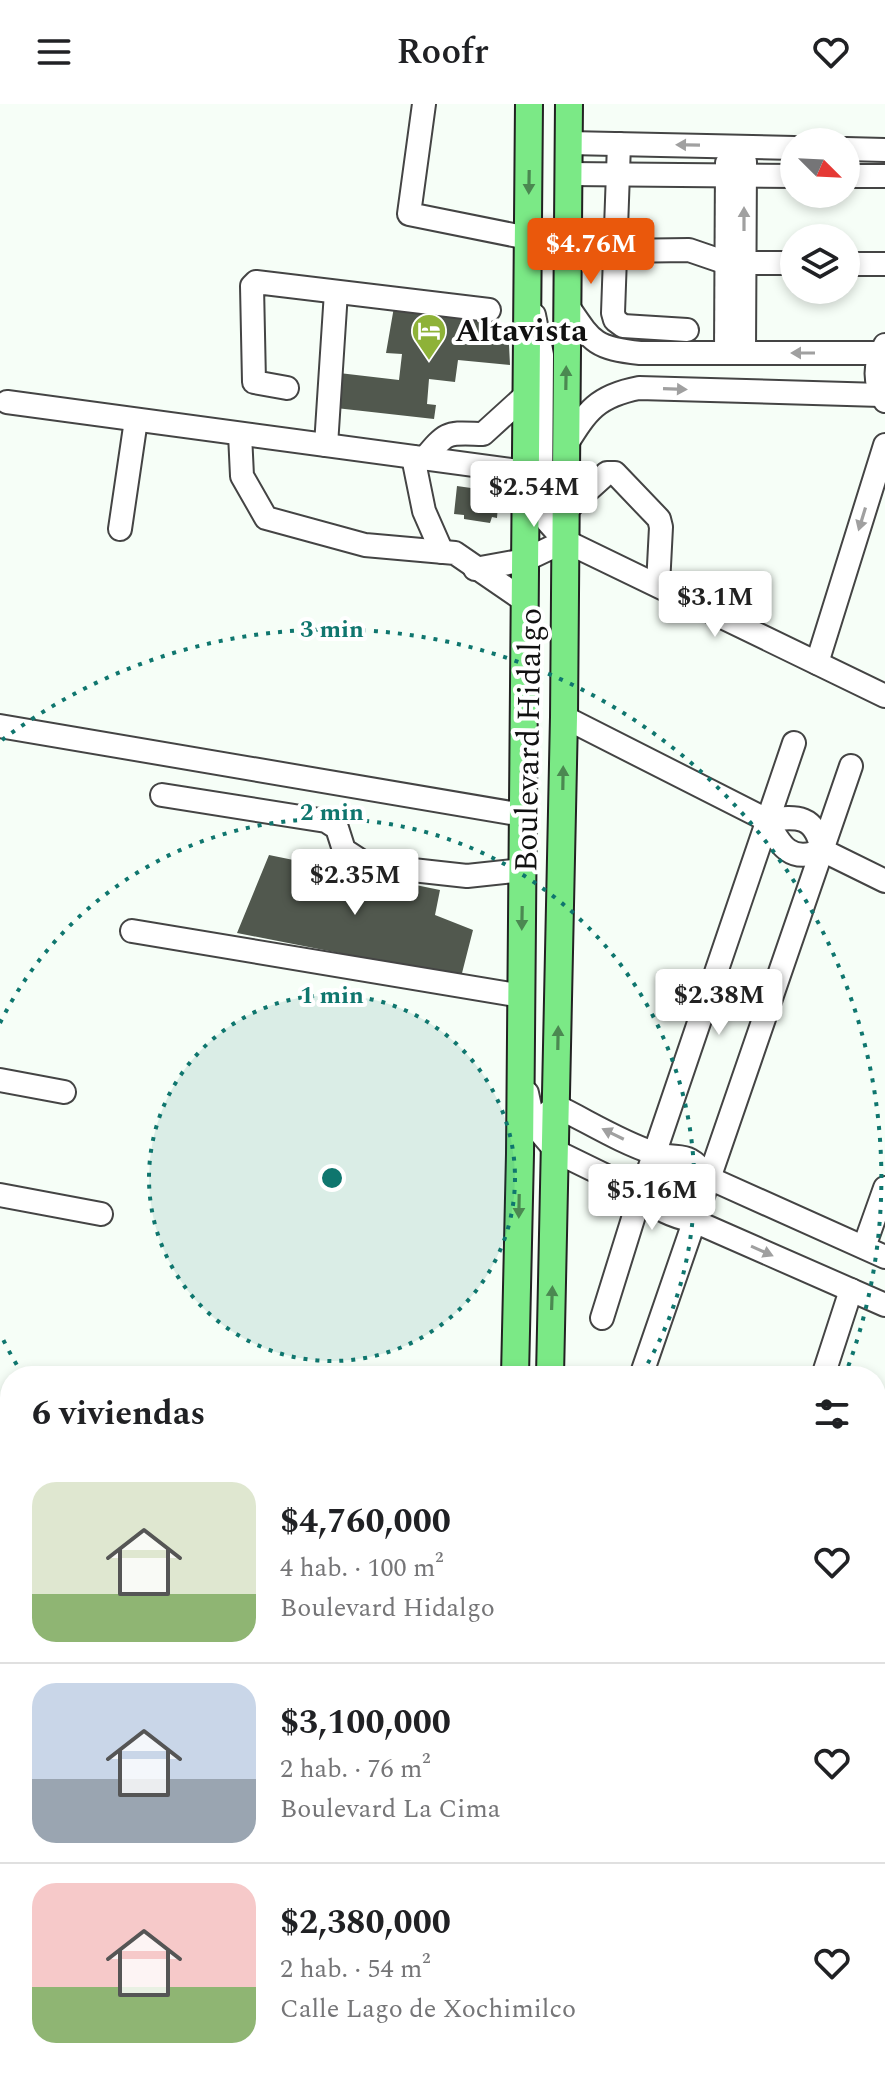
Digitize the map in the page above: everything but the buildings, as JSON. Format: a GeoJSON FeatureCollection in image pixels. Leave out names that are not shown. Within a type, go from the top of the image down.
{"type":"FeatureCollection","features":[{"type":"Feature","properties":{"kind":"main road","name":"Boulevard Hidalgo"},"geometry":{"type":"LineString","coordinates":[[515,1366],[522,996],[529,104]]}},
{"type":"Feature","properties":{"kind":"main road","name":"Boulevard Hidalgo"},"geometry":{"type":"LineString","coordinates":[[550,1366],[564,717],[569,104]]}},
{"type":"Feature","properties":{"kind":"main road"},"geometry":{"type":"LineString","coordinates":[[521,1061],[539,1100],[557,1098]]}},
{"type":"Feature","properties":{"kind":"main road"},"geometry":{"type":"LineString","coordinates":[[520,1154],[538,1144],[557,1152]]}},
{"type":"Feature","properties":{"kind":"street"},"geometry":{"type":"LineString","coordinates":[[424,104],[409,214],[528,238]]}},
{"type":"Feature","properties":{"kind":"street"},"geometry":{"type":"LineString","coordinates":[[569,143],[780,148]]}},
{"type":"Feature","properties":{"kind":"street"},"geometry":{"type":"LineString","coordinates":[[619,144],[615,320],[623,326],[687,330]]}},
{"type":"Feature","properties":{"kind":"street"},"geometry":{"type":"LineString","coordinates":[[735,353],[736,146]]}},
{"type":"Feature","properties":{"kind":"street"},"geometry":{"type":"LineString","coordinates":[[860,149],[885,150]]}},
{"type":"Feature","properties":{"kind":"street"},"geometry":{"type":"LineString","coordinates":[[569,174],[780,176]]}},
{"type":"Feature","properties":{"kind":"street"},"geometry":{"type":"LineString","coordinates":[[860,176],[885,176]]}},
{"type":"Feature","properties":{"kind":"street"},"geometry":{"type":"LineString","coordinates":[[615,251],[689,250],[736,263],[780,263]]}},
{"type":"Feature","properties":{"kind":"street"},"geometry":{"type":"LineString","coordinates":[[860,264],[885,264]]}},
{"type":"Feature","properties":{"kind":"street"},"geometry":{"type":"LineString","coordinates":[[287,388],[254,382],[253,284],[256,282],[489,310]]}},
{"type":"Feature","properties":{"kind":"street"},"geometry":{"type":"LineString","coordinates":[[528,289],[542,355],[541,505],[548,522],[565,541],[885,696]]}},
{"type":"Feature","properties":{"kind":"street"},"geometry":{"type":"LineString","coordinates":[[326,445],[336,292]]}},
{"type":"Feature","properties":{"kind":"street"},"geometry":{"type":"LineString","coordinates":[[566,445],[584,416],[599,401],[616,392],[639,388],[883,398],[876,373],[883,349],[735,353],[609,350],[588,337],[567,305]]}},
{"type":"Feature","properties":{"kind":"street"},"geometry":{"type":"LineString","coordinates":[[418,458],[449,433],[483,434],[527,394]]}},
{"type":"Feature","properties":{"kind":"street"},"geometry":{"type":"LineString","coordinates":[[7,402],[526,472]]}},
{"type":"Feature","properties":{"kind":"street"},"geometry":{"type":"LineString","coordinates":[[120,529],[136,420]]}},
{"type":"Feature","properties":{"kind":"street"},"geometry":{"type":"LineString","coordinates":[[240,434],[242,476],[266,518],[365,545],[455,553],[525,601]]}},
{"type":"Feature","properties":{"kind":"street"},"geometry":{"type":"LineString","coordinates":[[817,663],[885,445]]}},
{"type":"Feature","properties":{"kind":"street"},"geometry":{"type":"LineString","coordinates":[[418,458],[424,511],[442,552]]}},
{"type":"Feature","properties":{"kind":"street"},"geometry":{"type":"LineString","coordinates":[[565,511],[607,473],[615,473],[659,519],[658,585]]}},
{"type":"Feature","properties":{"kind":"street"},"geometry":{"type":"LineString","coordinates":[[475,569],[525,560],[565,541]]}},
{"type":"Feature","properties":{"kind":"street"},"geometry":{"type":"LineString","coordinates":[[564,717],[767,820],[803,819],[819,834],[822,850]]}},
{"type":"Feature","properties":{"kind":"street"},"geometry":{"type":"LineString","coordinates":[[0,726],[523,815]]}},
{"type":"Feature","properties":{"kind":"street"},"geometry":{"type":"LineString","coordinates":[[602,1318],[641,1193],[794,743]]}},
{"type":"Feature","properties":{"kind":"street"},"geometry":{"type":"LineString","coordinates":[[644,1366],[851,766]]}},
{"type":"Feature","properties":{"kind":"street"},"geometry":{"type":"LineString","coordinates":[[162,795],[326,821],[337,828],[344,850],[367,865],[467,876],[523,870]]}},
{"type":"Feature","properties":{"kind":"street"},"geometry":{"type":"LineString","coordinates":[[767,820],[778,841],[788,850],[799,856],[810,856],[822,850]]}},
{"type":"Feature","properties":{"kind":"street"},"geometry":{"type":"LineString","coordinates":[[822,850],[885,881]]}},
{"type":"Feature","properties":{"kind":"street"},"geometry":{"type":"LineString","coordinates":[[132,931],[522,996]]}},
{"type":"Feature","properties":{"kind":"street"},"geometry":{"type":"LineString","coordinates":[[521,1061],[534,1125],[557,1152],[641,1193],[661,1211],[694,1221],[885,1305]]}},
{"type":"Feature","properties":{"kind":"street"},"geometry":{"type":"LineString","coordinates":[[0,1080],[64,1092]]}},
{"type":"Feature","properties":{"kind":"street"},"geometry":{"type":"LineString","coordinates":[[520,1154],[534,1125],[557,1098],[656,1154],[680,1155],[700,1167],[709,1178],[885,1257]]}},
{"type":"Feature","properties":{"kind":"street"},"geometry":{"type":"LineString","coordinates":[[864,1247],[885,1188]]}},
{"type":"Feature","properties":{"kind":"street"},"geometry":{"type":"LineString","coordinates":[[0,1195],[101,1214]]}},
{"type":"Feature","properties":{"kind":"street"},"geometry":{"type":"LineString","coordinates":[[826,1366],[851,1290]]}},
{"type":"Feature","properties":{"kind":"place","name":"Altavista"},"geometry":{"type":"Point","coordinates":[429,362]}}]}
